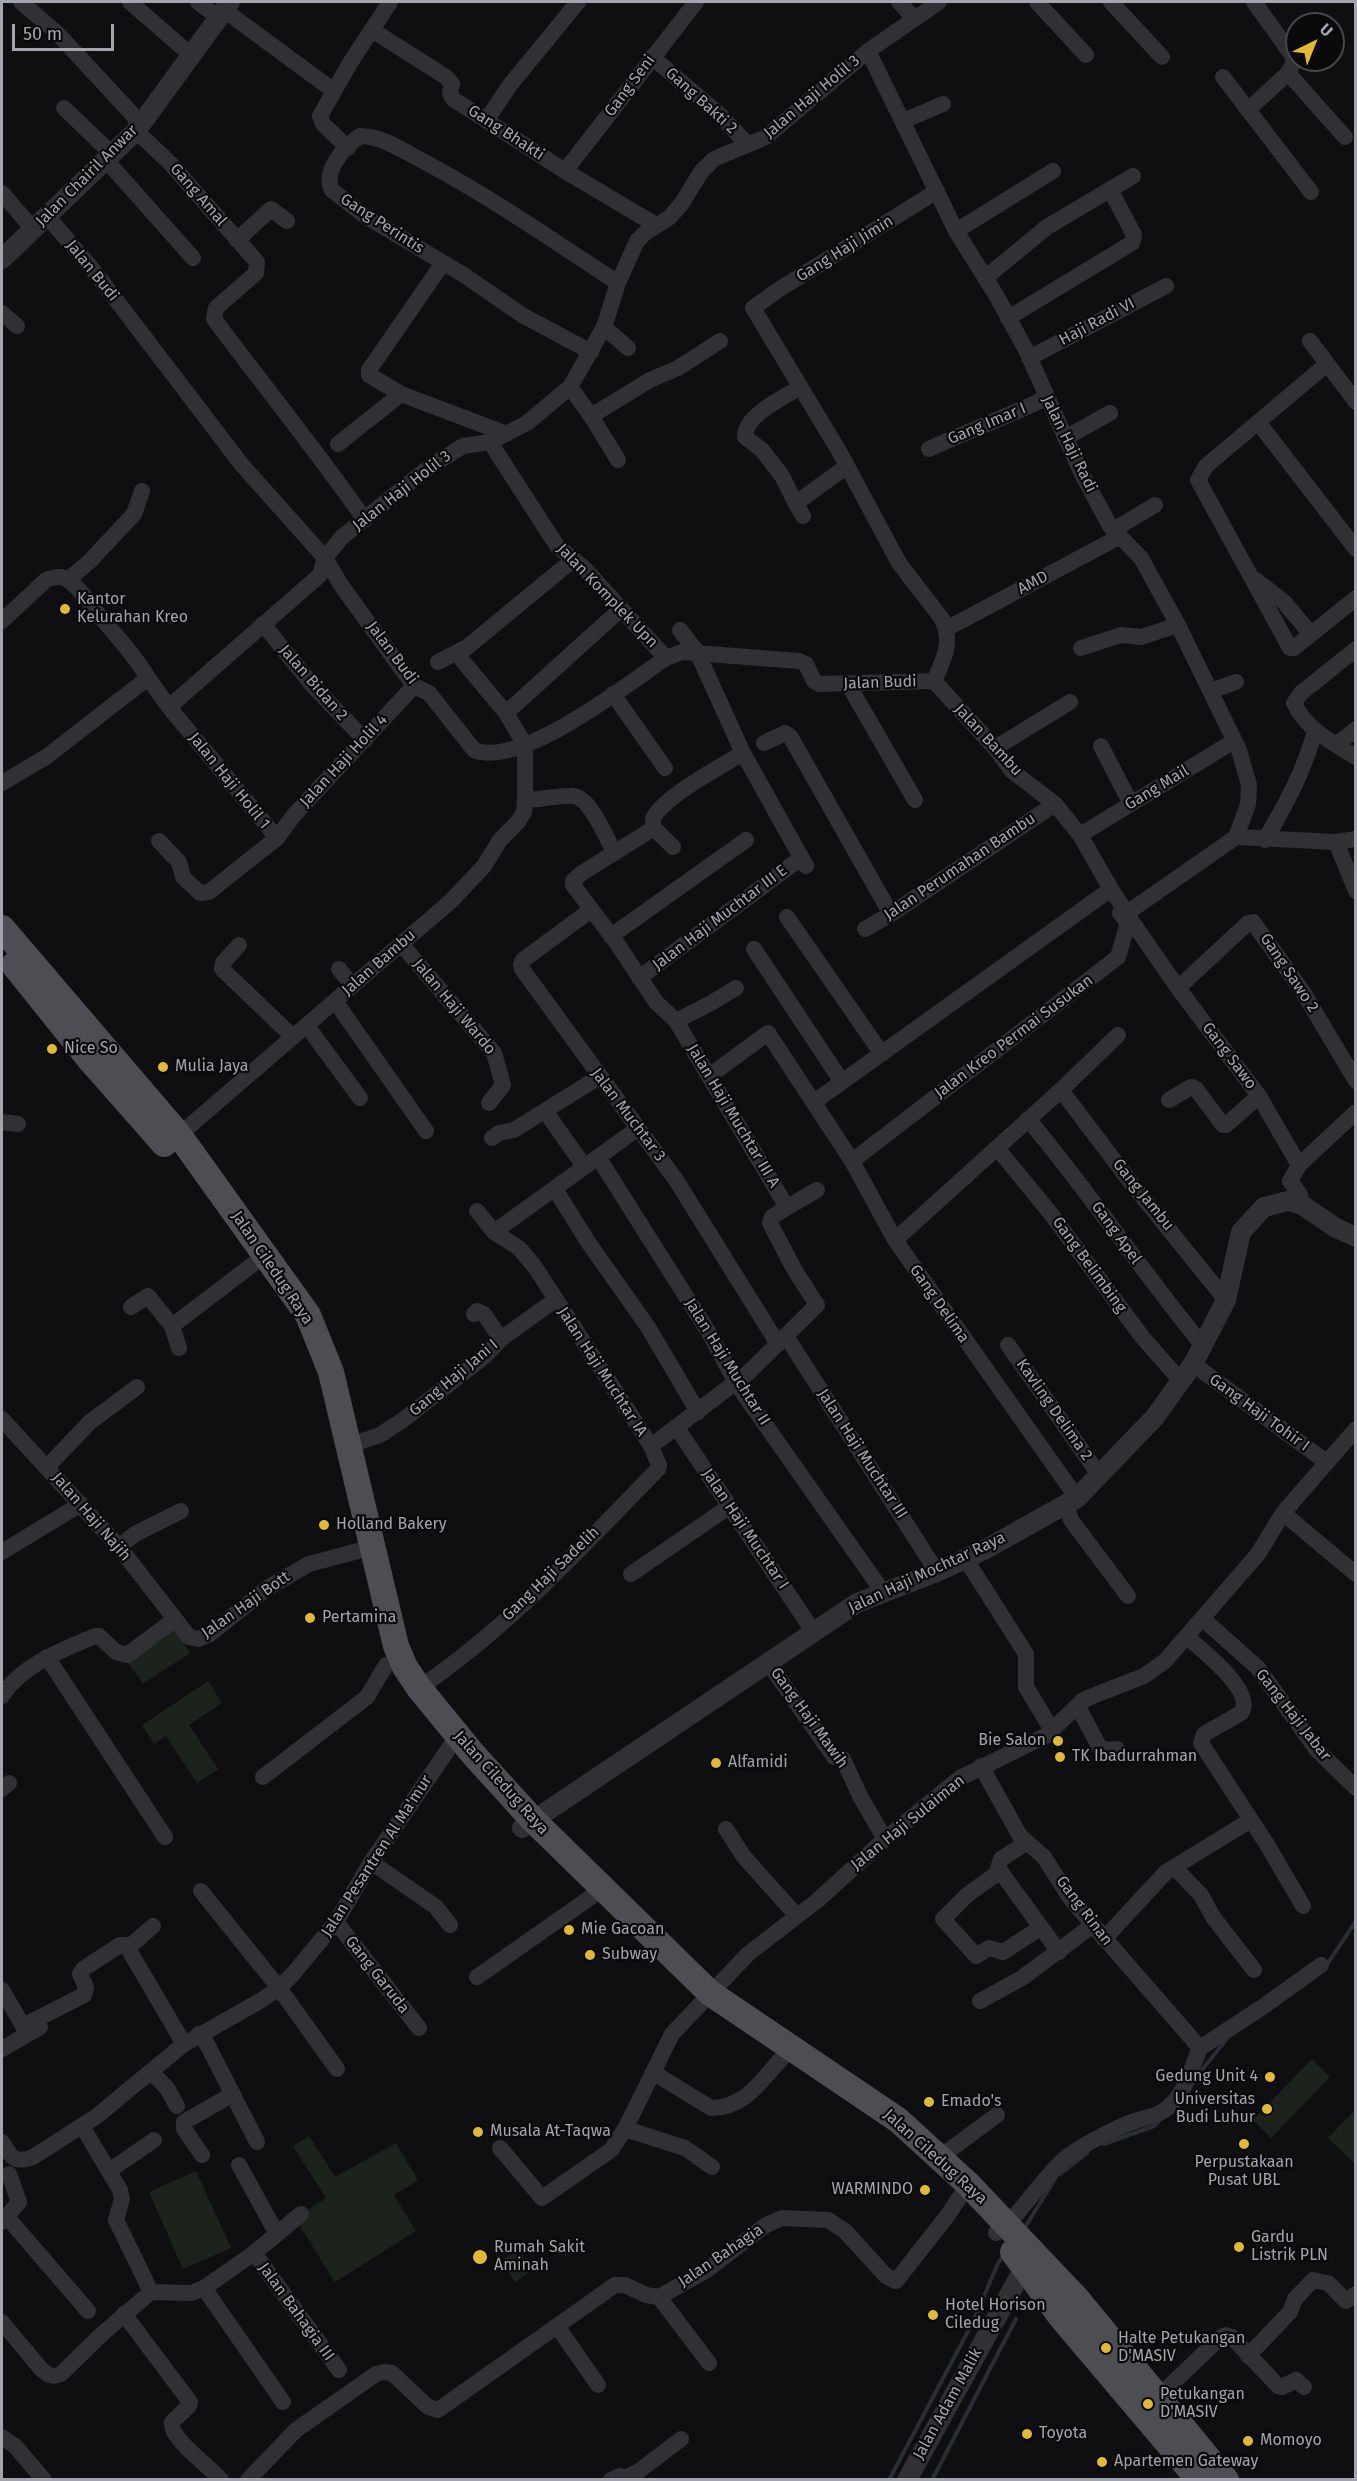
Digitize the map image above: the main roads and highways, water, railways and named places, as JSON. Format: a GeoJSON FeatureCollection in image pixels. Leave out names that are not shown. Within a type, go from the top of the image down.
{"type":"FeatureCollection","features":[{"type":"Feature","properties":{"kind":"main road","name":"Jalan Ciledug Raya"},"geometry":{"type":"LineString","coordinates":[[2,928],[179,1136],[308,1315],[331,1372],[390,1626],[405,1666],[453,1742]]}},
{"type":"Feature","properties":{"kind":"main road","name":"Jalan Ciledug Raya"},"geometry":{"type":"LineString","coordinates":[[2,948],[91,1061],[179,1162],[292,1321],[304,1343],[315,1375],[386,1665],[405,1698],[453,1742],[591,1897],[637,1932]]}},
{"type":"Feature","properties":{"kind":"main road","name":"Jalan Ciledug Raya"},"geometry":{"type":"LineString","coordinates":[[527,1824],[637,1932],[782,2058],[891,2132],[963,2190],[1015,2244],[1069,2308],[1198,2480]]}},
{"type":"Feature","properties":{"kind":"main road","name":"Jalan Ciledug Raya"},"geometry":{"type":"LineString","coordinates":[[711,1997],[898,2120],[940,2157],[963,2190]]}},
{"type":"Feature","properties":{"kind":"main road","name":"Jalan Ciledug Raya"},"geometry":{"type":"LineString","coordinates":[[1069,2308],[1159,2396],[1226,2480]]}},
{"type":"Feature","properties":{"kind":"waterway"},"geometry":{"type":"LineString","coordinates":[[1326,1966],[1356,1921]]}},
{"type":"Feature","properties":{"kind":"waterway"},"geometry":{"type":"LineString","coordinates":[[1197,2076],[1226,2040]]}},
{"type":"Feature","properties":{"kind":"waterway"},"geometry":{"type":"LineString","coordinates":[[1104,2144],[1154,2126],[1160,2120]]}},
{"type":"Feature","properties":{"kind":"waterway"},"geometry":{"type":"LineString","coordinates":[[1060,2174],[1087,2153]]}},
{"type":"Feature","properties":{"kind":"waterway"},"geometry":{"type":"LineString","coordinates":[[1024,2229],[1055,2179]]}},
{"type":"Feature","properties":{"kind":"waterway"},"geometry":{"type":"LineString","coordinates":[[889,2480],[974,2320],[998,2263],[1005,2254]]}},
{"type":"Feature","properties":{"kind":"waterway"},"geometry":{"type":"LineString","coordinates":[[932,2480],[1016,2319]]}},
{"type":"Feature","properties":{"kind":"place","name":"Kantor Kelurahan Kreo"},"geometry":{"type":"Point","coordinates":[65,609]}},
{"type":"Feature","properties":{"kind":"place","name":"Nice So"},"geometry":{"type":"Point","coordinates":[52,1049]}},
{"type":"Feature","properties":{"kind":"place","name":"Mulia Jaya"},"geometry":{"type":"Point","coordinates":[163,1067]}},
{"type":"Feature","properties":{"kind":"place","name":"Holland Bakery"},"geometry":{"type":"Point","coordinates":[324,1525]}},
{"type":"Feature","properties":{"kind":"place","name":"Pertamina"},"geometry":{"type":"Point","coordinates":[310,1618]}},
{"type":"Feature","properties":{"kind":"place","name":"Bie Salon"},"geometry":{"type":"Point","coordinates":[1058,1741]}},
{"type":"Feature","properties":{"kind":"place","name":"TK Ibadurrahman"},"geometry":{"type":"Point","coordinates":[1060,1757]}},
{"type":"Feature","properties":{"kind":"place","name":"Alfamidi"},"geometry":{"type":"Point","coordinates":[716,1763]}},
{"type":"Feature","properties":{"kind":"place","name":"Mie Gacoan"},"geometry":{"type":"Point","coordinates":[569,1930]}},
{"type":"Feature","properties":{"kind":"place","name":"Subway"},"geometry":{"type":"Point","coordinates":[590,1955]}},
{"type":"Feature","properties":{"kind":"place","name":"Gedung Unit 4"},"geometry":{"type":"Point","coordinates":[1270,2077]}},
{"type":"Feature","properties":{"kind":"place","name":"Emado's"},"geometry":{"type":"Point","coordinates":[929,2102]}},
{"type":"Feature","properties":{"kind":"place","name":"Universitas Budi Luhur"},"geometry":{"type":"Point","coordinates":[1267,2109]}},
{"type":"Feature","properties":{"kind":"place","name":"Musala At-Taqwa"},"geometry":{"type":"Point","coordinates":[478,2132]}},
{"type":"Feature","properties":{"kind":"place","name":"Perpustakaan Pusat UBL"},"geometry":{"type":"Point","coordinates":[1244,2144]}},
{"type":"Feature","properties":{"kind":"place","name":"WARMINDO"},"geometry":{"type":"Point","coordinates":[925,2190]}},
{"type":"Feature","properties":{"kind":"place","name":"Gardu Listrik PLN"},"geometry":{"type":"Point","coordinates":[1239,2247]}},
{"type":"Feature","properties":{"kind":"place","name":"Rumah Sakit Aminah"},"geometry":{"type":"Point","coordinates":[480,2257]}},
{"type":"Feature","properties":{"kind":"place","name":"Hotel Horison Ciledug"},"geometry":{"type":"Point","coordinates":[933,2315]}},
{"type":"Feature","properties":{"kind":"place","name":"Halte Petukangan D'MASIV"},"geometry":{"type":"Point","coordinates":[1106,2348]}},
{"type":"Feature","properties":{"kind":"place","name":"Petukangan D'MASIV"},"geometry":{"type":"Point","coordinates":[1148,2404]}},
{"type":"Feature","properties":{"kind":"place","name":"Toyota"},"geometry":{"type":"Point","coordinates":[1027,2434]}},
{"type":"Feature","properties":{"kind":"place","name":"Momoyo"},"geometry":{"type":"Point","coordinates":[1248,2441]}},
{"type":"Feature","properties":{"kind":"place","name":"Apartemen Gateway"},"geometry":{"type":"Point","coordinates":[1102,2462]}}]}
